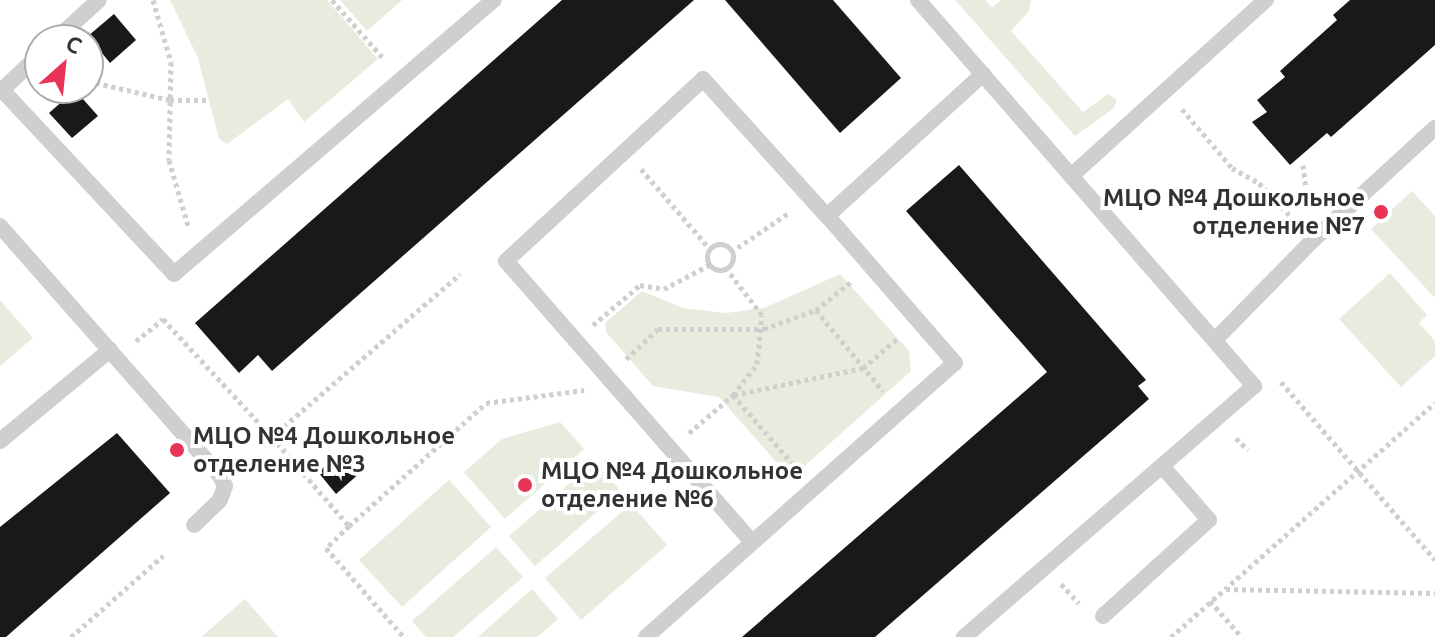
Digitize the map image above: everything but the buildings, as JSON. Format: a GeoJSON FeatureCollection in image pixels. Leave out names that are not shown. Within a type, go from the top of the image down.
{"type":"FeatureCollection","features":[{"type":"Feature","properties":{"kind":"lane"},"geometry":{"type":"LineString","coordinates":[[73,24],[99,0]]}},
{"type":"Feature","properties":{"kind":"lane"},"geometry":{"type":"LineString","coordinates":[[24,69],[1,91],[174,274],[494,0]]}},
{"type":"Feature","properties":{"kind":"lane"},"geometry":{"type":"LineString","coordinates":[[918,0],[1254,386],[964,637]]}},
{"type":"Feature","properties":{"kind":"lane"},"geometry":{"type":"LineString","coordinates":[[1071,176],[1266,0]]}},
{"type":"Feature","properties":{"kind":"lane"},"geometry":{"type":"LineString","coordinates":[[827,216],[983,74]]}},
{"type":"Feature","properties":{"kind":"lane"},"geometry":{"type":"LineString","coordinates":[[646,637],[955,363],[703,79],[506,261],[752,542]]}},
{"type":"Feature","properties":{"kind":"lane"},"geometry":{"type":"LineString","coordinates":[[1215,340],[1313,240],[1435,128]]}},
{"type":"Feature","properties":{"kind":"lane"},"geometry":{"type":"LineString","coordinates":[[0,226],[219,474],[225,486],[220,500],[194,525]]}},
{"type":"Feature","properties":{"kind":"lane"},"geometry":{"type":"LineString","coordinates":[[0,441],[110,350]]}},
{"type":"Feature","properties":{"kind":"lane"},"geometry":{"type":"LineString","coordinates":[[1103,616],[1209,520],[1163,467]]}},
{"type":"Feature","properties":{"kind":"path"},"geometry":{"type":"LineString","coordinates":[[153,0],[171,62],[169,160],[190,235],[203,249]]}},
{"type":"Feature","properties":{"kind":"path"},"geometry":{"type":"LineString","coordinates":[[332,0],[402,80]]}},
{"type":"Feature","properties":{"kind":"path"},"geometry":{"type":"LineString","coordinates":[[104,85],[170,100],[210,100]]}},
{"type":"Feature","properties":{"kind":"path"},"geometry":{"type":"LineString","coordinates":[[1179,106],[1232,168],[1259,183],[1313,240]]}},
{"type":"Feature","properties":{"kind":"path"},"geometry":{"type":"LineString","coordinates":[[1303,165],[1309,209]]}},
{"type":"Feature","properties":{"kind":"path"},"geometry":{"type":"LineString","coordinates":[[639,167],[710,249],[709,265]]}},
{"type":"Feature","properties":{"kind":"path"},"geometry":{"type":"LineString","coordinates":[[726,268],[731,252],[793,209]]}},
{"type":"Feature","properties":{"kind":"path"},"geometry":{"type":"LineString","coordinates":[[710,249],[721,244],[731,252]]}},
{"type":"Feature","properties":{"kind":"path"},"geometry":{"type":"LineString","coordinates":[[593,326],[640,285],[664,289],[709,265],[726,268],[760,309],[764,329],[757,364],[733,395],[685,436]]}},
{"type":"Feature","properties":{"kind":"path"},"geometry":{"type":"LineString","coordinates":[[272,437],[460,274]]}},
{"type":"Feature","properties":{"kind":"path"},"geometry":{"type":"LineString","coordinates":[[624,362],[658,329],[764,329],[816,310],[855,279]]}},
{"type":"Feature","properties":{"kind":"path"},"geometry":{"type":"LineString","coordinates":[[816,310],[890,398]]}},
{"type":"Feature","properties":{"kind":"path"},"geometry":{"type":"LineString","coordinates":[[143,336],[163,319],[349,526]]}},
{"type":"Feature","properties":{"kind":"path"},"geometry":{"type":"LineString","coordinates":[[733,395],[863,368],[902,334]]}},
{"type":"Feature","properties":{"kind":"path"},"geometry":{"type":"LineString","coordinates":[[404,637],[326,548],[486,403],[592,389]]}},
{"type":"Feature","properties":{"kind":"path"},"geometry":{"type":"LineString","coordinates":[[733,395],[801,475]]}},
{"type":"Feature","properties":{"kind":"path"},"geometry":{"type":"LineString","coordinates":[[1171,637],[1435,403]]}},
{"type":"Feature","properties":{"kind":"path"},"geometry":{"type":"LineString","coordinates":[[1233,434],[1248,450]]}},
{"type":"Feature","properties":{"kind":"path"},"geometry":{"type":"LineString","coordinates":[[1358,471],[1435,560]]}},
{"type":"Feature","properties":{"kind":"path"},"geometry":{"type":"LineString","coordinates":[[71,637],[163,556]]}},
{"type":"Feature","properties":{"kind":"path"},"geometry":{"type":"LineString","coordinates":[[1225,589],[1435,593]]}},
{"type":"Feature","properties":{"kind":"path"},"geometry":{"type":"LineString","coordinates":[[1210,601],[1242,637]]}},
{"type":"Feature","properties":{"kind":"shaded area"},"geometry":{"type":"Polygon","coordinates":[[[170,0],[327,0],[378,59],[304,122],[288,99],[227,144],[219,139],[198,58],[170,0]]]}},
{"type":"Feature","properties":{"kind":"shaded area"},"geometry":{"type":"Polygon","coordinates":[[[340,0],[402,0],[367,31],[340,0]]]}},
{"type":"Feature","properties":{"kind":"shaded area"},"geometry":{"type":"Polygon","coordinates":[[[955,0],[985,0],[992,8],[1001,0],[1031,0],[1029,11],[1011,31],[1083,112],[1108,94],[1117,100],[1114,108],[1075,136],[955,0]]]}},
{"type":"Feature","properties":{"kind":"shaded area"},"geometry":{"type":"Polygon","coordinates":[[[1412,191],[1435,216],[1435,298],[1371,229],[1412,191]]]}},
{"type":"Feature","properties":{"kind":"shaded area"},"geometry":{"type":"Polygon","coordinates":[[[1390,273],[1427,315],[1419,323],[1435,341],[1435,356],[1401,387],[1339,319],[1390,273]]]}},
{"type":"Feature","properties":{"kind":"shaded area"},"geometry":{"type":"Polygon","coordinates":[[[840,274],[909,351],[911,371],[798,472],[778,464],[719,397],[653,386],[606,332],[605,323],[642,291],[683,308],[726,313],[764,308],[840,274]]]}},
{"type":"Feature","properties":{"kind":"shaded area"},"geometry":{"type":"Polygon","coordinates":[[[0,300],[33,338],[0,366],[0,300]]]}},
{"type":"Feature","properties":{"kind":"shaded area"},"geometry":{"type":"Polygon","coordinates":[[[560,422],[584,449],[505,519],[464,472],[502,439],[560,422]]]}},
{"type":"Feature","properties":{"kind":"shaded area"},"geometry":{"type":"Polygon","coordinates":[[[594,462],[621,491],[535,566],[509,536],[594,462]]]}},
{"type":"Feature","properties":{"kind":"shaded area"},"geometry":{"type":"Polygon","coordinates":[[[449,480],[491,527],[402,607],[359,560],[449,480]]]}},
{"type":"Feature","properties":{"kind":"shaded area"},"geometry":{"type":"Polygon","coordinates":[[[631,504],[667,545],[581,620],[545,578],[631,504]]]}},
{"type":"Feature","properties":{"kind":"shaded area"},"geometry":{"type":"Polygon","coordinates":[[[496,547],[523,577],[453,637],[426,637],[412,621],[496,547]]]}},
{"type":"Feature","properties":{"kind":"shaded area"},"geometry":{"type":"Polygon","coordinates":[[[532,589],[558,619],[537,637],[478,637],[532,589]]]}},
{"type":"Feature","properties":{"kind":"shaded area"},"geometry":{"type":"Polygon","coordinates":[[[245,599],[278,637],[201,637],[245,599]]]}},
{"type":"Feature","properties":{"kind":"place","name":"МЦО №4 Дошкольное отделение №7"},"geometry":{"type":"Point","coordinates":[1381,212]}},
{"type":"Feature","properties":{"kind":"place","name":"МЦО №4 Дошкольное отделение №3"},"geometry":{"type":"Point","coordinates":[177,450]}},
{"type":"Feature","properties":{"kind":"place","name":"МЦО №4 Дошкольное отделение №6"},"geometry":{"type":"Point","coordinates":[525,485]}}]}
